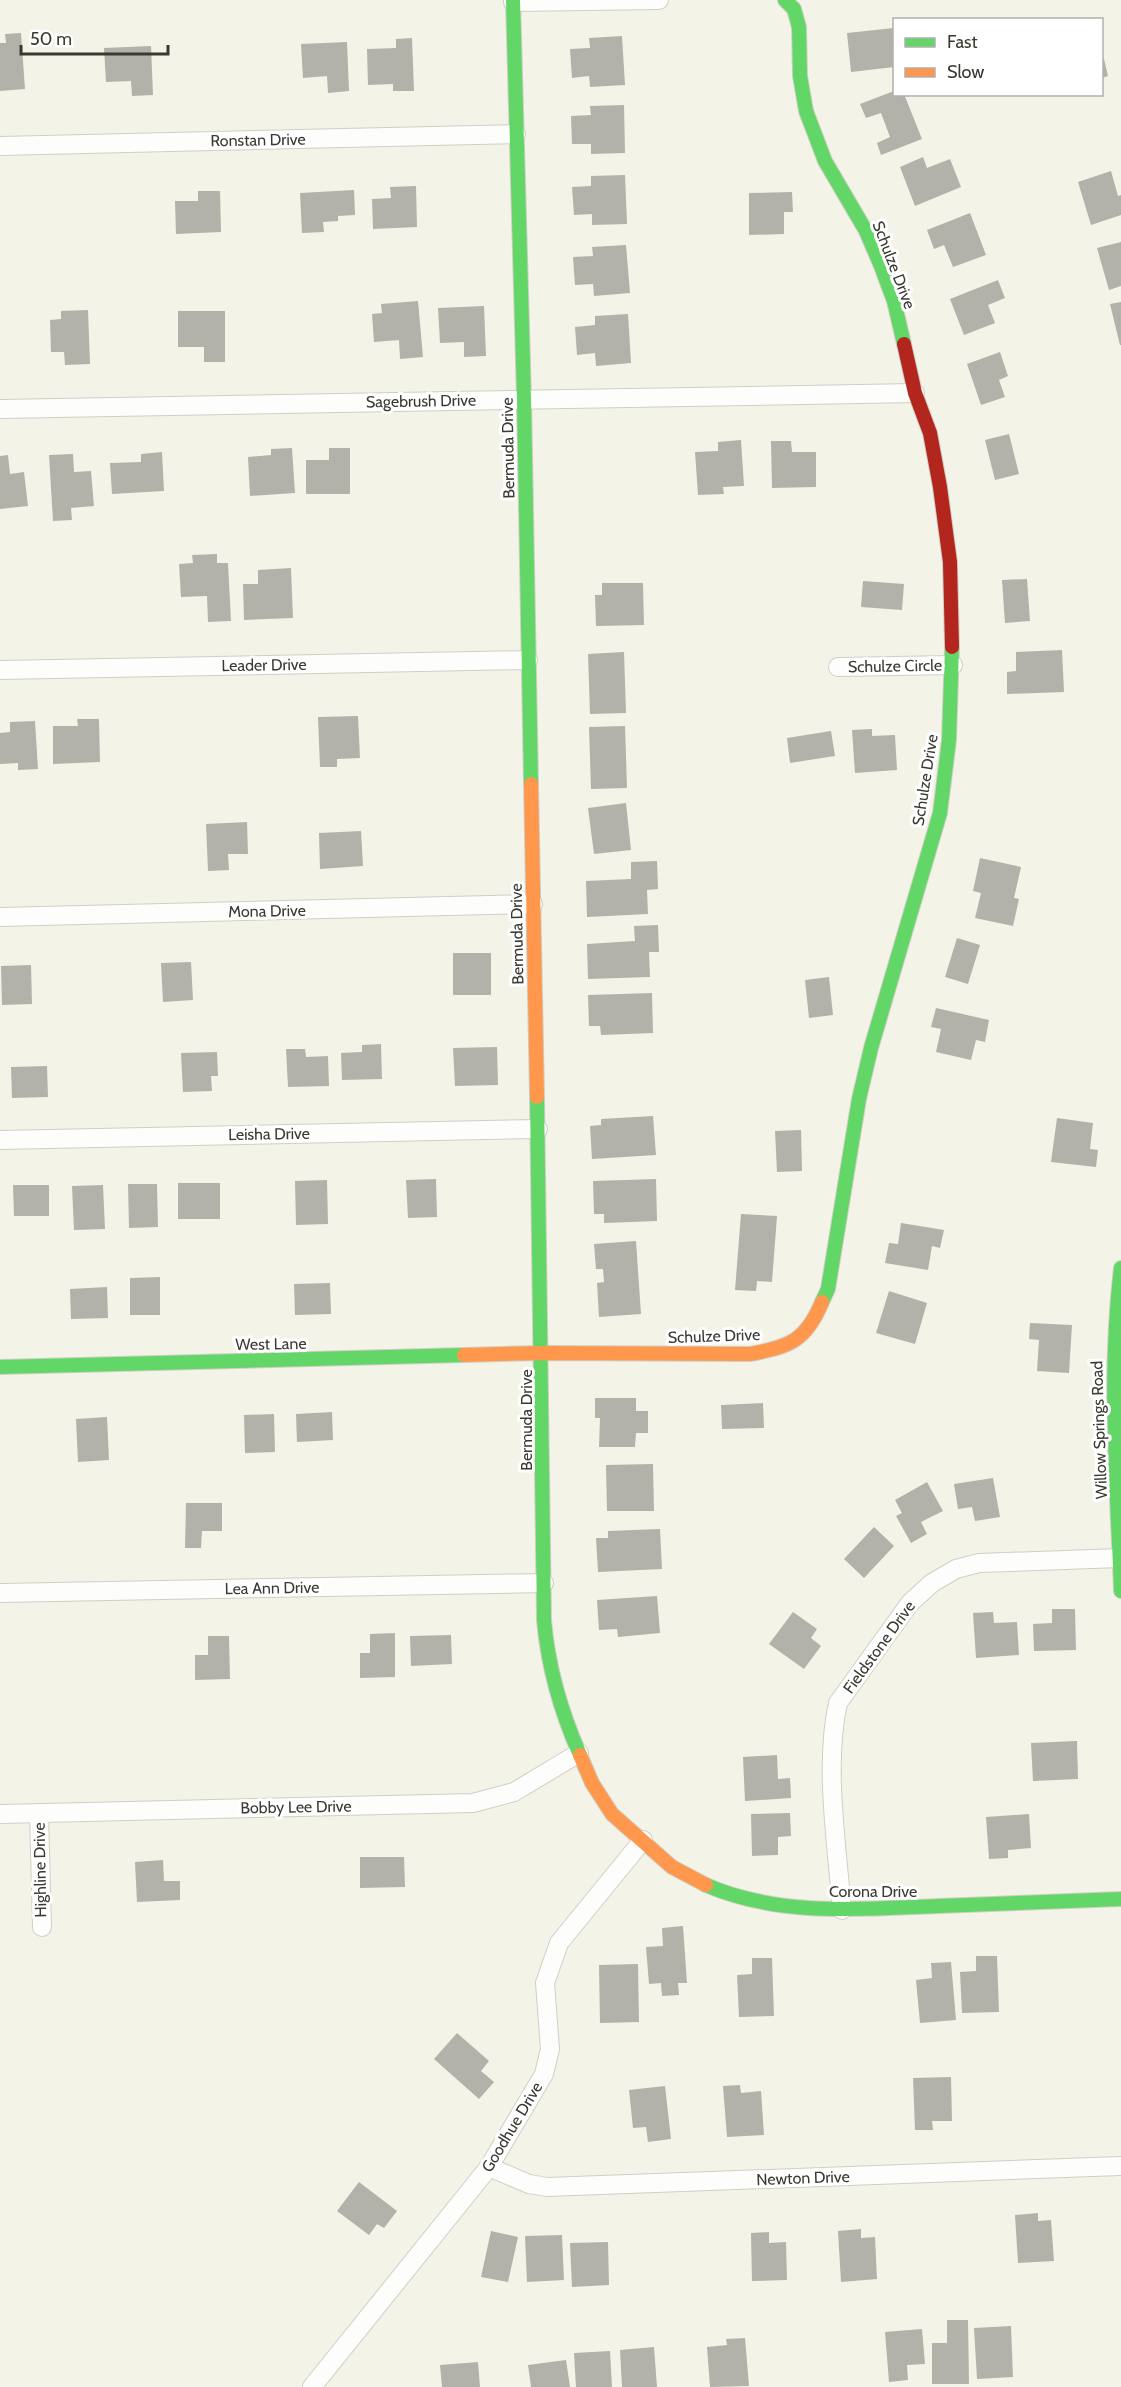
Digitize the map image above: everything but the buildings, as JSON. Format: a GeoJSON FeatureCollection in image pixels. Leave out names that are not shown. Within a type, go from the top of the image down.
{"type":"FeatureCollection","features":[{"type":"Feature","properties":{"kind":"street"},"geometry":{"type":"LineString","coordinates":[[513,1],[659,0]]}},
{"type":"Feature","properties":{"kind":"street","name":"Bermuda Drive"},"geometry":{"type":"LineString","coordinates":[[513,1],[524,399],[538,1129],[544,1620],[547,1653],[565,1721],[592,1783],[612,1814],[643,1840]]}},
{"type":"Feature","properties":{"kind":"street","name":"Schulze Drive"},"geometry":{"type":"LineString","coordinates":[[542,1353],[750,1354],[779,1349],[800,1337],[814,1322],[828,1289],[859,1099],[871,1048],[940,813],[949,740],[952,665],[950,562],[930,433],[915,393],[894,301],[881,266],[866,231],[825,161],[806,111],[800,76],[799,27],[790,4]]}},
{"type":"Feature","properties":{"kind":"street","name":"Ronstan Drive"},"geometry":{"type":"LineString","coordinates":[[0,146],[516,134]]}},
{"type":"Feature","properties":{"kind":"street","name":"Sagebrush Drive"},"geometry":{"type":"LineString","coordinates":[[0,409],[915,393]]}},
{"type":"Feature","properties":{"kind":"street","name":"Leader Drive"},"geometry":{"type":"LineString","coordinates":[[0,670],[528,660]]}},
{"type":"Feature","properties":{"kind":"street","name":"Schulze Circle"},"geometry":{"type":"LineString","coordinates":[[838,668],[952,665]]}},
{"type":"Feature","properties":{"kind":"street","name":"Mona Drive"},"geometry":{"type":"LineString","coordinates":[[0,917],[533,904]]}},
{"type":"Feature","properties":{"kind":"street","name":"Leisha Drive"},"geometry":{"type":"LineString","coordinates":[[0,1140],[538,1129]]}},
{"type":"Feature","properties":{"kind":"street","name":"Willow Springs Road"},"geometry":{"type":"LineString","coordinates":[[1121,1268],[1118,1330],[1113,1371],[1121,1591]]}},
{"type":"Feature","properties":{"kind":"street","name":"West Lane"},"geometry":{"type":"LineString","coordinates":[[0,1367],[542,1353]]}},
{"type":"Feature","properties":{"kind":"street","name":"Fieldstone Drive"},"geometry":{"type":"LineString","coordinates":[[842,1910],[833,1792],[833,1724],[838,1703],[910,1603],[932,1583],[956,1569],[979,1563],[1120,1558]]}},
{"type":"Feature","properties":{"kind":"street","name":"Lea Ann Drive"},"geometry":{"type":"LineString","coordinates":[[0,1593],[544,1583]]}},
{"type":"Feature","properties":{"kind":"street","name":"Bobby Lee Drive"},"geometry":{"type":"LineString","coordinates":[[0,1814],[472,1803],[514,1792],[579,1753]]}},
{"type":"Feature","properties":{"kind":"street","name":"Highline Drive"},"geometry":{"type":"LineString","coordinates":[[39,1813],[42,1927]]}},
{"type":"Feature","properties":{"kind":"street","name":"Corona Drive"},"geometry":{"type":"LineString","coordinates":[[643,1840],[672,1867],[707,1886],[736,1897],[763,1903],[842,1910],[1121,1899]]}},
{"type":"Feature","properties":{"kind":"street","name":"Goodhue Drive"},"geometry":{"type":"LineString","coordinates":[[312,2387],[489,2167],[544,2074],[550,2049],[545,1983],[559,1943],[643,1840]]}},
{"type":"Feature","properties":{"kind":"street","name":"Newton Drive"},"geometry":{"type":"LineString","coordinates":[[489,2167],[529,2184],[547,2187],[1121,2166]]}},
{"type":"Feature","properties":{"kind":"traffic: fast"},"geometry":{"type":"LineString","coordinates":[[513,0],[524,399],[531,784]]}},
{"type":"Feature","properties":{"kind":"traffic: fast"},"geometry":{"type":"LineString","coordinates":[[785,0],[794,9],[799,27],[800,76],[806,111],[825,161],[866,231],[881,266],[894,301],[904,344]]}},
{"type":"Feature","properties":{"kind":"traffic: fast"},"geometry":{"type":"LineString","coordinates":[[822,1302],[828,1289],[859,1099],[871,1048],[940,813],[949,740],[952,647]]}},
{"type":"Feature","properties":{"kind":"traffic: fast"},"geometry":{"type":"LineString","coordinates":[[537,1097],[544,1620],[556,1689],[580,1755]]}},
{"type":"Feature","properties":{"kind":"traffic: fast"},"geometry":{"type":"LineString","coordinates":[[1121,1268],[1114,1389],[1121,1591]]}},
{"type":"Feature","properties":{"kind":"traffic: fast"},"geometry":{"type":"LineString","coordinates":[[0,1367],[464,1355]]}},
{"type":"Feature","properties":{"kind":"traffic: fast"},"geometry":{"type":"LineString","coordinates":[[706,1885],[762,1902],[821,1909],[1121,1899]]}},
{"type":"Feature","properties":{"kind":"traffic: slow"},"geometry":{"type":"LineString","coordinates":[[531,784],[537,1097]]}},
{"type":"Feature","properties":{"kind":"traffic: slow"},"geometry":{"type":"LineString","coordinates":[[464,1355],[750,1354],[786,1345],[795,1340],[809,1326],[822,1302]]}},
{"type":"Feature","properties":{"kind":"traffic: slow"},"geometry":{"type":"LineString","coordinates":[[580,1755],[592,1783],[612,1814],[672,1867],[706,1885]]}},
{"type":"Feature","properties":{"kind":"traffic: jam"},"geometry":{"type":"LineString","coordinates":[[904,344],[915,393],[930,433],[940,487],[950,562],[952,647]]}}]}
